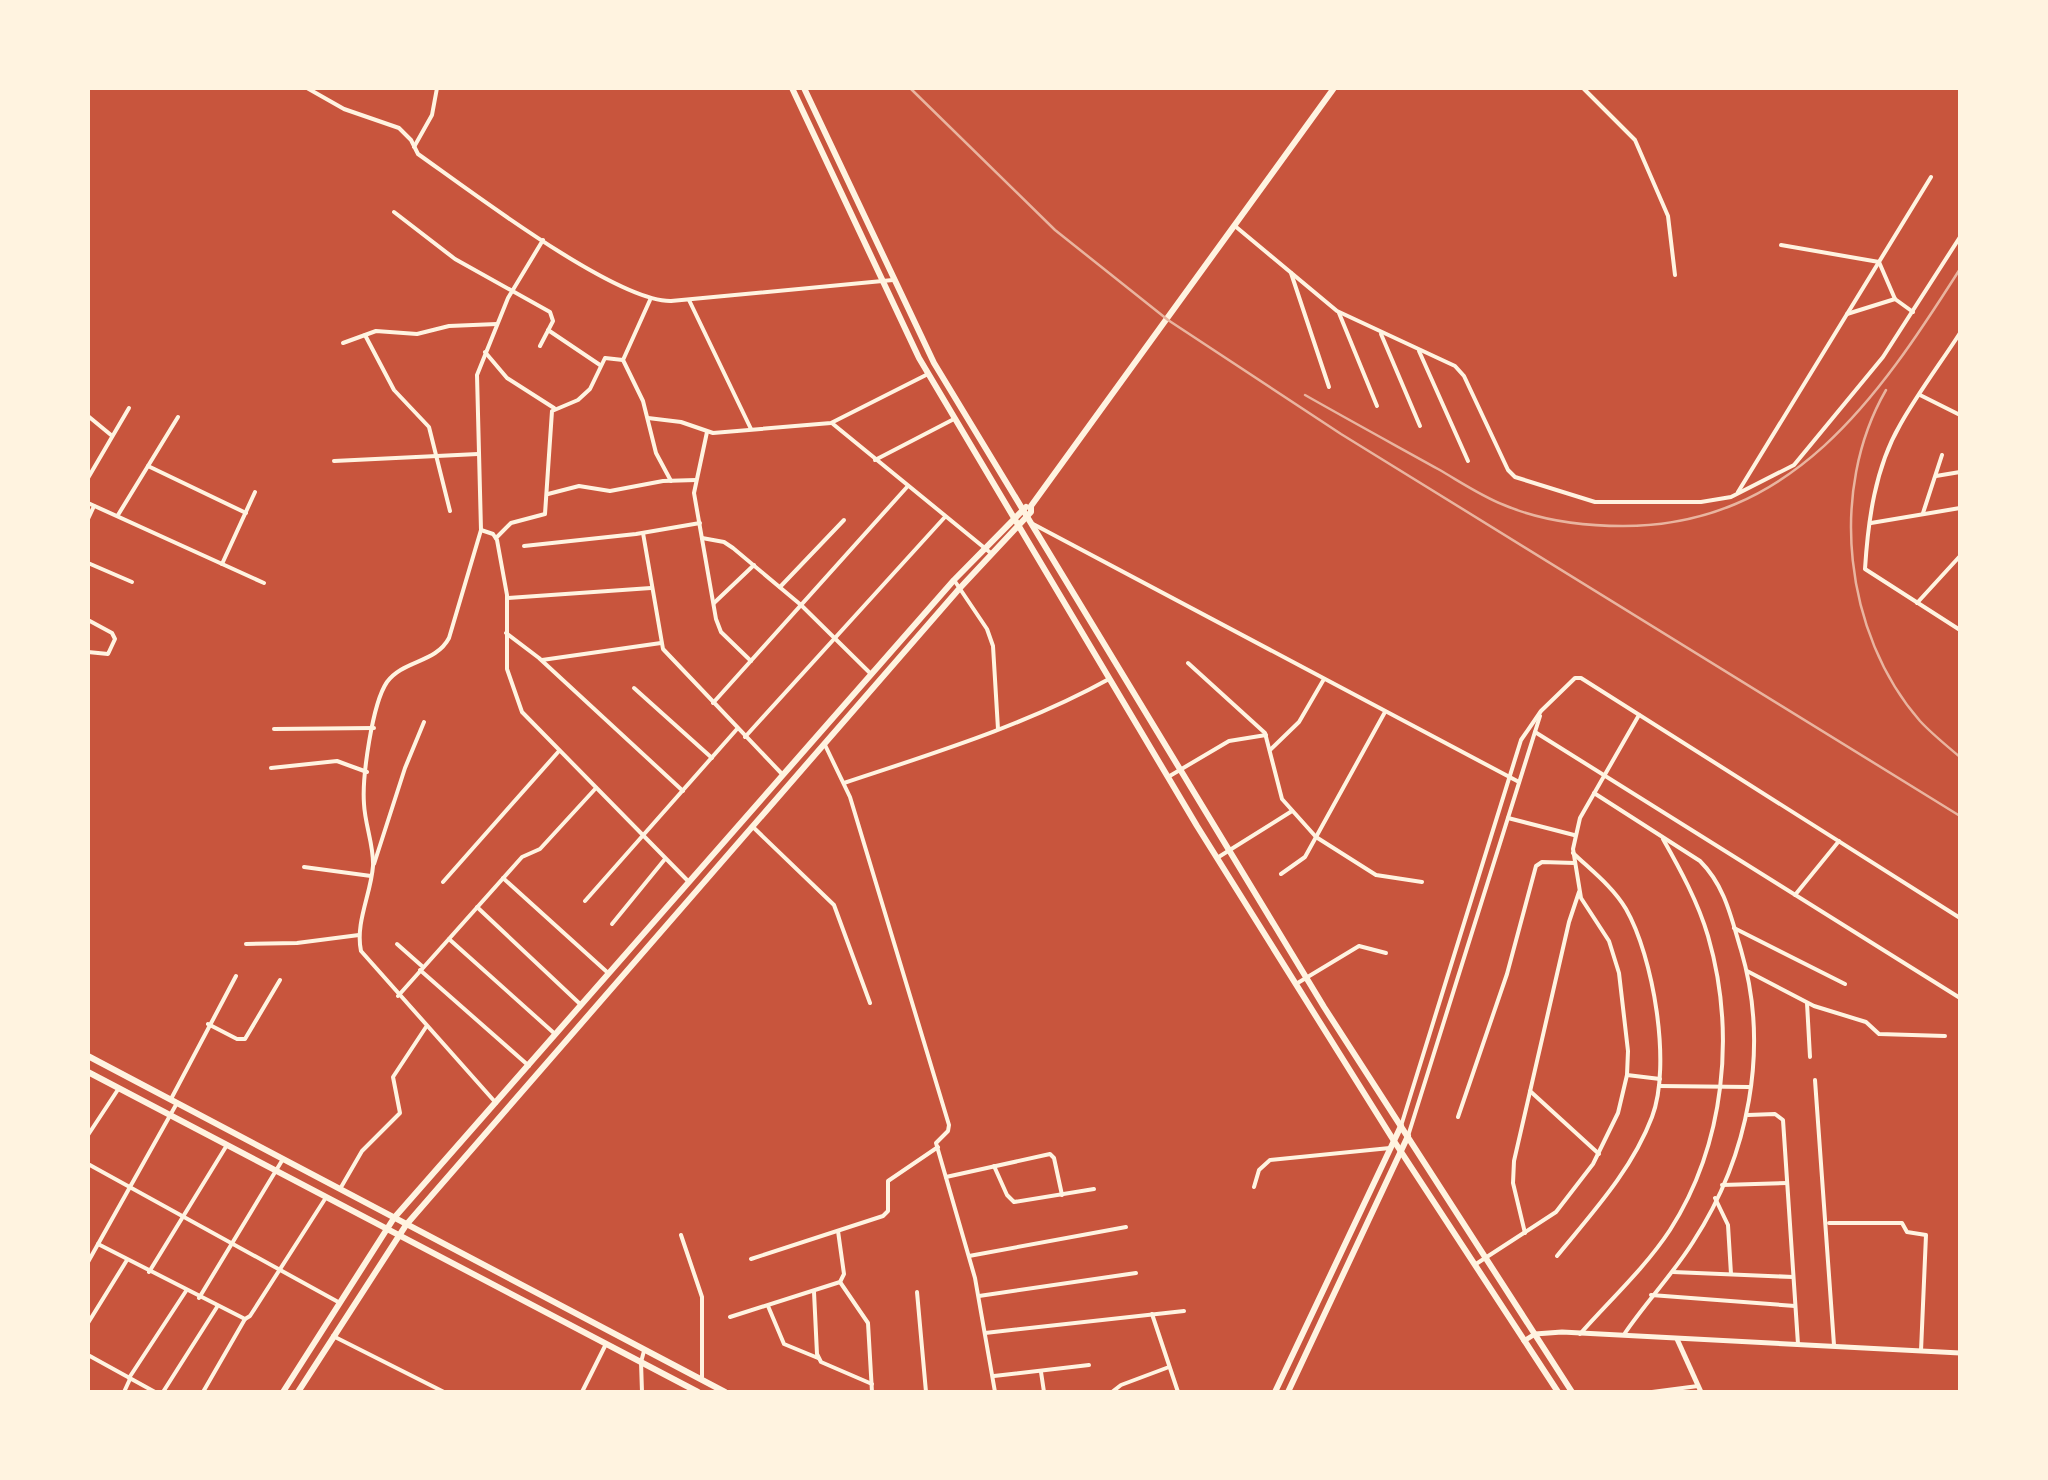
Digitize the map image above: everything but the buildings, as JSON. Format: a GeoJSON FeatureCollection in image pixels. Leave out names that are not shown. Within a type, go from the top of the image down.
{"type":"FeatureCollection","features":[{"type":"Feature","properties":{"kind":"main road"},"geometry":{"type":"LineString","coordinates":[[792,88],[928,374],[954,419],[1392,1145],[1401,1152],[1558,1392]]}},
{"type":"Feature","properties":{"kind":"main road"},"geometry":{"type":"LineString","coordinates":[[804,88],[934,363],[1369,1078],[1572,1392]]}},
{"type":"Feature","properties":{"kind":"main road"},"geometry":{"type":"LineString","coordinates":[[283,1392],[394,1218],[954,580],[1026,516],[1334,88]]}},
{"type":"Feature","properties":{"kind":"main road"},"geometry":{"type":"LineString","coordinates":[[298,1392],[406,1225],[960,589],[988,552]]}},
{"type":"Feature","properties":{"kind":"main road"},"geometry":{"type":"LineString","coordinates":[[1116,690],[1126,684]]}},
{"type":"Feature","properties":{"kind":"main road"},"geometry":{"type":"LineString","coordinates":[[88,1056],[725,1392]]}},
{"type":"Feature","properties":{"kind":"main road"},"geometry":{"type":"LineString","coordinates":[[88,1072],[698,1392]]}},
{"type":"Feature","properties":{"kind":"main road"},"geometry":{"type":"LineString","coordinates":[[1359,1085],[1369,1078]]}},
{"type":"Feature","properties":{"kind":"main road"},"geometry":{"type":"LineString","coordinates":[[1275,1392],[1401,1126]]}},
{"type":"Feature","properties":{"kind":"main road"},"geometry":{"type":"LineString","coordinates":[[1288,1392],[1408,1136]]}},
{"type":"Feature","properties":{"kind":"street"},"geometry":{"type":"LineString","coordinates":[[307,88],[350,111],[399,128],[418,154],[543,240],[650,300],[689,300],[893,280]]}},
{"type":"Feature","properties":{"kind":"street"},"geometry":{"type":"LineString","coordinates":[[414,147],[432,116],[437,88]]}},
{"type":"Feature","properties":{"kind":"street"},"geometry":{"type":"LineString","coordinates":[[1356,88],[1366,88]]}},
{"type":"Feature","properties":{"kind":"street"},"geometry":{"type":"LineString","coordinates":[[1583,88],[1635,140],[1665,205],[1675,275]]}},
{"type":"Feature","properties":{"kind":"street"},"geometry":{"type":"LineString","coordinates":[[1737,494],[1931,177]]}},
{"type":"Feature","properties":{"kind":"street"},"geometry":{"type":"LineString","coordinates":[[394,212],[455,259],[550,312],[553,318],[540,346]]}},
{"type":"Feature","properties":{"kind":"street"},"geometry":{"type":"LineString","coordinates":[[1235,226],[1339,313],[1460,370],[1515,478],[1595,502],[1701,502],[1737,494],[1782,473],[1804,455],[1884,357],[1960,237]]}},
{"type":"Feature","properties":{"kind":"street"},"geometry":{"type":"LineString","coordinates":[[373,868],[364,801],[382,693],[388,680],[399,671],[436,654],[446,644],[480,530],[476,390],[485,351],[513,290],[543,240]]}},
{"type":"Feature","properties":{"kind":"street"},"geometry":{"type":"LineString","coordinates":[[1782,245],[1879,262]]}},
{"type":"Feature","properties":{"kind":"street"},"geometry":{"type":"LineString","coordinates":[[1879,262],[1895,300],[1913,312]]}},
{"type":"Feature","properties":{"kind":"street"},"geometry":{"type":"LineString","coordinates":[[1290,273],[1329,387]]}},
{"type":"Feature","properties":{"kind":"street"},"geometry":{"type":"LineString","coordinates":[[623,360],[650,300]]}},
{"type":"Feature","properties":{"kind":"street"},"geometry":{"type":"LineString","coordinates":[[689,300],[751,430]]}},
{"type":"Feature","properties":{"kind":"street"},"geometry":{"type":"LineString","coordinates":[[1847,314],[1895,300]]}},
{"type":"Feature","properties":{"kind":"street"},"geometry":{"type":"LineString","coordinates":[[1339,313],[1378,406]]}},
{"type":"Feature","properties":{"kind":"street"},"geometry":{"type":"LineString","coordinates":[[343,343],[376,331],[417,334],[449,326],[497,324]]}},
{"type":"Feature","properties":{"kind":"street"},"geometry":{"type":"LineString","coordinates":[[548,330],[600,365]]}},
{"type":"Feature","properties":{"kind":"street"},"geometry":{"type":"LineString","coordinates":[[1380,332],[1420,426]]}},
{"type":"Feature","properties":{"kind":"street"},"geometry":{"type":"LineString","coordinates":[[1960,333],[1899,426],[1888,452],[1877,483],[1865,571],[1960,630]]}},
{"type":"Feature","properties":{"kind":"street"},"geometry":{"type":"LineString","coordinates":[[365,335],[394,390],[427,423],[450,511]]}},
{"type":"Feature","properties":{"kind":"street"},"geometry":{"type":"LineString","coordinates":[[1418,348],[1468,461]]}},
{"type":"Feature","properties":{"kind":"street"},"geometry":{"type":"LineString","coordinates":[[485,351],[507,378],[554,408]]}},
{"type":"Feature","properties":{"kind":"street"},"geometry":{"type":"LineString","coordinates":[[496,538],[512,523],[543,516],[551,414],[554,408],[578,400],[590,389],[608,356],[623,360],[644,401],[656,453],[671,480]]}},
{"type":"Feature","properties":{"kind":"street"},"geometry":{"type":"LineString","coordinates":[[648,418],[686,423],[707,432],[831,423],[928,374]]}},
{"type":"Feature","properties":{"kind":"street"},"geometry":{"type":"LineString","coordinates":[[1920,395],[1960,415]]}},
{"type":"Feature","properties":{"kind":"street"},"geometry":{"type":"LineString","coordinates":[[88,478],[128,408]]}},
{"type":"Feature","properties":{"kind":"street"},"geometry":{"type":"LineString","coordinates":[[88,416],[112,436]]}},
{"type":"Feature","properties":{"kind":"street"},"geometry":{"type":"LineString","coordinates":[[117,517],[178,416]]}},
{"type":"Feature","properties":{"kind":"street"},"geometry":{"type":"LineString","coordinates":[[874,460],[954,419]]}},
{"type":"Feature","properties":{"kind":"street"},"geometry":{"type":"LineString","coordinates":[[831,423],[988,552]]}},
{"type":"Feature","properties":{"kind":"street"},"geometry":{"type":"LineString","coordinates":[[707,432],[695,502],[713,604],[721,632],[751,661]]}},
{"type":"Feature","properties":{"kind":"street"},"geometry":{"type":"LineString","coordinates":[[334,461],[478,454]]}},
{"type":"Feature","properties":{"kind":"street"},"geometry":{"type":"LineString","coordinates":[[1923,514],[1942,455]]}},
{"type":"Feature","properties":{"kind":"street"},"geometry":{"type":"LineString","coordinates":[[148,466],[246,512]]}},
{"type":"Feature","properties":{"kind":"street"},"geometry":{"type":"LineString","coordinates":[[1935,476],[1960,472]]}},
{"type":"Feature","properties":{"kind":"street"},"geometry":{"type":"LineString","coordinates":[[547,494],[578,486],[610,490],[696,480]]}},
{"type":"Feature","properties":{"kind":"street"},"geometry":{"type":"LineString","coordinates":[[713,703],[907,487]]}},
{"type":"Feature","properties":{"kind":"street"},"geometry":{"type":"LineString","coordinates":[[222,564],[255,492]]}},
{"type":"Feature","properties":{"kind":"street"},"geometry":{"type":"LineString","coordinates":[[88,504],[264,583]]}},
{"type":"Feature","properties":{"kind":"street"},"geometry":{"type":"LineString","coordinates":[[88,520],[94,506]]}},
{"type":"Feature","properties":{"kind":"street"},"geometry":{"type":"LineString","coordinates":[[1870,523],[1960,508]]}},
{"type":"Feature","properties":{"kind":"street"},"geometry":{"type":"LineString","coordinates":[[1026,516],[1519,782]]}},
{"type":"Feature","properties":{"kind":"street"},"geometry":{"type":"LineString","coordinates":[[745,737],[944,518]]}},
{"type":"Feature","properties":{"kind":"street"},"geometry":{"type":"LineString","coordinates":[[780,587],[844,520]]}},
{"type":"Feature","properties":{"kind":"street"},"geometry":{"type":"LineString","coordinates":[[524,546],[700,523]]}},
{"type":"Feature","properties":{"kind":"street"},"geometry":{"type":"LineString","coordinates":[[480,530],[496,538]]}},
{"type":"Feature","properties":{"kind":"street"},"geometry":{"type":"LineString","coordinates":[[643,533],[666,654],[784,776]]}},
{"type":"Feature","properties":{"kind":"street"},"geometry":{"type":"LineString","coordinates":[[496,538],[507,598],[507,669],[520,708],[688,881]]}},
{"type":"Feature","properties":{"kind":"street"},"geometry":{"type":"LineString","coordinates":[[702,538],[729,544],[754,564],[872,676]]}},
{"type":"Feature","properties":{"kind":"street"},"geometry":{"type":"LineString","coordinates":[[1917,603],[1960,556]]}},
{"type":"Feature","properties":{"kind":"street"},"geometry":{"type":"LineString","coordinates":[[88,563],[132,582]]}},
{"type":"Feature","properties":{"kind":"street"},"geometry":{"type":"LineString","coordinates":[[713,604],[754,564]]}},
{"type":"Feature","properties":{"kind":"street"},"geometry":{"type":"LineString","coordinates":[[954,580],[994,646],[998,728]]}},
{"type":"Feature","properties":{"kind":"street"},"geometry":{"type":"LineString","coordinates":[[507,598],[651,588]]}},
{"type":"Feature","properties":{"kind":"street"},"geometry":{"type":"LineString","coordinates":[[88,620],[112,633],[115,639],[105,655],[88,652]]}},
{"type":"Feature","properties":{"kind":"street"},"geometry":{"type":"LineString","coordinates":[[506,633],[542,660],[684,791]]}},
{"type":"Feature","properties":{"kind":"street"},"geometry":{"type":"LineString","coordinates":[[542,660],[661,643]]}},
{"type":"Feature","properties":{"kind":"street"},"geometry":{"type":"LineString","coordinates":[[1188,663],[1266,735],[1279,792],[1316,837],[1376,875],[1422,882]]}},
{"type":"Feature","properties":{"kind":"street"},"geometry":{"type":"LineString","coordinates":[[1401,1126],[1521,740],[1571,680],[1578,678],[1639,715],[1960,918]]}},
{"type":"Feature","properties":{"kind":"street"},"geometry":{"type":"LineString","coordinates":[[844,783],[1072,700],[1110,679]]}},
{"type":"Feature","properties":{"kind":"street"},"geometry":{"type":"LineString","coordinates":[[1270,750],[1300,722],[1324,680]]}},
{"type":"Feature","properties":{"kind":"street"},"geometry":{"type":"LineString","coordinates":[[634,688],[712,758]]}},
{"type":"Feature","properties":{"kind":"street"},"geometry":{"type":"LineString","coordinates":[[1281,874],[1300,862],[1316,837],[1384,712]]}},
{"type":"Feature","properties":{"kind":"street"},"geometry":{"type":"LineString","coordinates":[[1408,1136],[1541,712]]}},
{"type":"Feature","properties":{"kind":"street"},"geometry":{"type":"LineString","coordinates":[[1474,1265],[1556,1212],[1599,1154],[1618,1112],[1628,1052],[1617,962],[1579,892],[1573,853],[1574,835],[1594,793],[1639,715]]}},
{"type":"Feature","properties":{"kind":"street"},"geometry":{"type":"LineString","coordinates":[[424,722],[373,868],[360,935],[364,957],[496,1103]]}},
{"type":"Feature","properties":{"kind":"street"},"geometry":{"type":"LineString","coordinates":[[274,729],[374,728]]}},
{"type":"Feature","properties":{"kind":"street"},"geometry":{"type":"LineString","coordinates":[[585,901],[737,728]]}},
{"type":"Feature","properties":{"kind":"street"},"geometry":{"type":"LineString","coordinates":[[1535,732],[1960,998]]}},
{"type":"Feature","properties":{"kind":"street"},"geometry":{"type":"LineString","coordinates":[[1168,778],[1230,741],[1266,735]]}},
{"type":"Feature","properties":{"kind":"street"},"geometry":{"type":"LineString","coordinates":[[825,745],[844,783],[949,1125],[937,1140],[938,1147],[969,1256],[995,1392]]}},
{"type":"Feature","properties":{"kind":"street"},"geometry":{"type":"LineString","coordinates":[[443,882],[560,750]]}},
{"type":"Feature","properties":{"kind":"street"},"geometry":{"type":"LineString","coordinates":[[271,768],[337,761],[367,772]]}},
{"type":"Feature","properties":{"kind":"street"},"geometry":{"type":"LineString","coordinates":[[398,996],[502,878],[525,854],[540,849],[596,788]]}},
{"type":"Feature","properties":{"kind":"street"},"geometry":{"type":"LineString","coordinates":[[1594,793],[1700,861],[1711,873],[1726,898],[1747,971],[1754,1021],[1748,1115],[1716,1198],[1697,1237],[1624,1335]]}},
{"type":"Feature","properties":{"kind":"street"},"geometry":{"type":"LineString","coordinates":[[1217,858],[1292,812]]}},
{"type":"Feature","properties":{"kind":"street"},"geometry":{"type":"LineString","coordinates":[[1508,818],[1574,835]]}},
{"type":"Feature","properties":{"kind":"street"},"geometry":{"type":"LineString","coordinates":[[753,827],[834,905],[870,1003]]}},
{"type":"Feature","properties":{"kind":"street"},"geometry":{"type":"LineString","coordinates":[[1580,1334],[1672,1226],[1700,1168],[1721,1087],[1724,1039],[1708,933],[1663,838]]}},
{"type":"Feature","properties":{"kind":"street"},"geometry":{"type":"LineString","coordinates":[[1795,896],[1839,841]]}},
{"type":"Feature","properties":{"kind":"street"},"geometry":{"type":"LineString","coordinates":[[1557,1256],[1624,1168],[1652,1117],[1660,1083],[1646,953],[1614,892],[1573,853]]}},
{"type":"Feature","properties":{"kind":"street"},"geometry":{"type":"LineString","coordinates":[[612,924],[665,859]]}},
{"type":"Feature","properties":{"kind":"street"},"geometry":{"type":"LineString","coordinates":[[1458,1117],[1507,974],[1536,866],[1542,862],[1575,863]]}},
{"type":"Feature","properties":{"kind":"street"},"geometry":{"type":"LineString","coordinates":[[304,867],[372,876]]}},
{"type":"Feature","properties":{"kind":"street"},"geometry":{"type":"LineString","coordinates":[[502,878],[608,974]]}},
{"type":"Feature","properties":{"kind":"street"},"geometry":{"type":"LineString","coordinates":[[1475,888],[1485,890]]}},
{"type":"Feature","properties":{"kind":"street"},"geometry":{"type":"LineString","coordinates":[[1525,1233],[1513,1168],[1579,892]]}},
{"type":"Feature","properties":{"kind":"street"},"geometry":{"type":"LineString","coordinates":[[477,907],[581,1005]]}},
{"type":"Feature","properties":{"kind":"street"},"geometry":{"type":"LineString","coordinates":[[1734,928],[1845,984]]}},
{"type":"Feature","properties":{"kind":"street"},"geometry":{"type":"LineString","coordinates":[[246,944],[297,944],[360,935]]}},
{"type":"Feature","properties":{"kind":"street"},"geometry":{"type":"LineString","coordinates":[[449,939],[555,1034]]}},
{"type":"Feature","properties":{"kind":"street"},"geometry":{"type":"LineString","coordinates":[[1458,941],[1468,944]]}},
{"type":"Feature","properties":{"kind":"street"},"geometry":{"type":"LineString","coordinates":[[397,944],[529,1066]]}},
{"type":"Feature","properties":{"kind":"street"},"geometry":{"type":"LineString","coordinates":[[1296,984],[1359,946],[1386,953]]}},
{"type":"Feature","properties":{"kind":"street"},"geometry":{"type":"LineString","coordinates":[[1747,971],[1806,1003],[1866,1022],[1879,1034],[1945,1036]]}},
{"type":"Feature","properties":{"kind":"street"},"geometry":{"type":"LineString","coordinates":[[88,1262],[172,1116],[174,1101],[208,1024],[236,976]]}},
{"type":"Feature","properties":{"kind":"street"},"geometry":{"type":"LineString","coordinates":[[208,1024],[236,1039],[245,1039],[280,980]]}},
{"type":"Feature","properties":{"kind":"street"},"geometry":{"type":"LineString","coordinates":[[1442,996],[1451,998]]}},
{"type":"Feature","properties":{"kind":"street"},"geometry":{"type":"LineString","coordinates":[[1806,1003],[1810,1056]]}},
{"type":"Feature","properties":{"kind":"street"},"geometry":{"type":"LineString","coordinates":[[340,1189],[362,1151],[398,1116],[393,1076],[426,1027]]}},
{"type":"Feature","properties":{"kind":"street"},"geometry":{"type":"LineString","coordinates":[[1627,1074],[1660,1083],[1752,1088]]}},
{"type":"Feature","properties":{"kind":"street"},"geometry":{"type":"LineString","coordinates":[[1815,1080],[1834,1346]]}},
{"type":"Feature","properties":{"kind":"street"},"geometry":{"type":"LineString","coordinates":[[88,1136],[119,1088]]}},
{"type":"Feature","properties":{"kind":"street"},"geometry":{"type":"LineString","coordinates":[[1530,1091],[1599,1154]]}},
{"type":"Feature","properties":{"kind":"street"},"geometry":{"type":"LineString","coordinates":[[1748,1115],[1781,1116],[1798,1344]]}},
{"type":"Feature","properties":{"kind":"street"},"geometry":{"type":"LineString","coordinates":[[148,1272],[226,1144]]}},
{"type":"Feature","properties":{"kind":"street"},"geometry":{"type":"LineString","coordinates":[[1254,1187],[1258,1170],[1270,1160],[1392,1145]]}},
{"type":"Feature","properties":{"kind":"street"},"geometry":{"type":"LineString","coordinates":[[750,1259],[887,1214],[888,1182],[938,1147]]}},
{"type":"Feature","properties":{"kind":"street"},"geometry":{"type":"LineString","coordinates":[[946,1177],[1050,1154],[1062,1194]]}},
{"type":"Feature","properties":{"kind":"street"},"geometry":{"type":"LineString","coordinates":[[199,1298],[282,1158]]}},
{"type":"Feature","properties":{"kind":"street"},"geometry":{"type":"LineString","coordinates":[[88,1164],[340,1303]]}},
{"type":"Feature","properties":{"kind":"street"},"geometry":{"type":"LineString","coordinates":[[994,1166],[1014,1202],[1094,1189]]}},
{"type":"Feature","properties":{"kind":"street"},"geometry":{"type":"LineString","coordinates":[[1721,1185],[1787,1183]]}},
{"type":"Feature","properties":{"kind":"street"},"geometry":{"type":"LineString","coordinates":[[203,1392],[244,1319],[282,1270],[326,1197]]}},
{"type":"Feature","properties":{"kind":"street"},"geometry":{"type":"LineString","coordinates":[[1716,1198],[1728,1224],[1731,1274]]}},
{"type":"Feature","properties":{"kind":"street"},"geometry":{"type":"LineString","coordinates":[[1827,1223],[1902,1223],[1908,1233],[1926,1235],[1922,1351]]}},
{"type":"Feature","properties":{"kind":"street"},"geometry":{"type":"LineString","coordinates":[[969,1256],[1126,1228]]}},
{"type":"Feature","properties":{"kind":"street"},"geometry":{"type":"LineString","coordinates":[[730,1317],[840,1282],[844,1274],[838,1231]]}},
{"type":"Feature","properties":{"kind":"street"},"geometry":{"type":"LineString","coordinates":[[680,1235],[702,1297],[702,1380]]}},
{"type":"Feature","properties":{"kind":"street"},"geometry":{"type":"LineString","coordinates":[[98,1244],[244,1319]]}},
{"type":"Feature","properties":{"kind":"street"},"geometry":{"type":"LineString","coordinates":[[88,1324],[127,1260]]}},
{"type":"Feature","properties":{"kind":"street"},"geometry":{"type":"LineString","coordinates":[[1671,1272],[1794,1277]]}},
{"type":"Feature","properties":{"kind":"street"},"geometry":{"type":"LineString","coordinates":[[978,1296],[1136,1273]]}},
{"type":"Feature","properties":{"kind":"street"},"geometry":{"type":"LineString","coordinates":[[840,1282],[870,1327],[872,1392]]}},
{"type":"Feature","properties":{"kind":"street"},"geometry":{"type":"LineString","coordinates":[[124,1392],[186,1291]]}},
{"type":"Feature","properties":{"kind":"street"},"geometry":{"type":"LineString","coordinates":[[814,1292],[818,1358]]}},
{"type":"Feature","properties":{"kind":"street"},"geometry":{"type":"LineString","coordinates":[[917,1292],[926,1392]]}},
{"type":"Feature","properties":{"kind":"street"},"geometry":{"type":"LineString","coordinates":[[1651,1296],[1796,1306]]}},
{"type":"Feature","properties":{"kind":"street"},"geometry":{"type":"LineString","coordinates":[[163,1392],[217,1306]]}},
{"type":"Feature","properties":{"kind":"street"},"geometry":{"type":"LineString","coordinates":[[768,1306],[784,1344],[872,1384]]}},
{"type":"Feature","properties":{"kind":"street"},"geometry":{"type":"LineString","coordinates":[[986,1333],[1184,1310]]}},
{"type":"Feature","properties":{"kind":"street"},"geometry":{"type":"LineString","coordinates":[[1152,1314],[1178,1392]]}},
{"type":"Feature","properties":{"kind":"street"},"geometry":{"type":"LineString","coordinates":[[1524,1341],[1536,1334],[1624,1335],[1960,1353]]}},
{"type":"Feature","properties":{"kind":"street"},"geometry":{"type":"LineString","coordinates":[[334,1336],[444,1392]]}},
{"type":"Feature","properties":{"kind":"street"},"geometry":{"type":"LineString","coordinates":[[1652,1392],[1699,1389],[1676,1339]]}},
{"type":"Feature","properties":{"kind":"street"},"geometry":{"type":"LineString","coordinates":[[582,1392],[606,1344]]}},
{"type":"Feature","properties":{"kind":"street"},"geometry":{"type":"LineString","coordinates":[[642,1392],[640,1362],[644,1351]]}},
{"type":"Feature","properties":{"kind":"street"},"geometry":{"type":"LineString","coordinates":[[88,1355],[156,1392]]}},
{"type":"Feature","properties":{"kind":"street"},"geometry":{"type":"LineString","coordinates":[[993,1376],[1089,1365]]}},
{"type":"Feature","properties":{"kind":"street"},"geometry":{"type":"LineString","coordinates":[[1112,1392],[1170,1367]]}},
{"type":"Feature","properties":{"kind":"street"},"geometry":{"type":"LineString","coordinates":[[1041,1370],[1044,1392]]}},
{"type":"Feature","properties":{"kind":"railway"},"geometry":{"type":"LineString","coordinates":[[910,88],[1055,230],[1168,320],[1341,434],[1960,816]]}},
{"type":"Feature","properties":{"kind":"railway"},"geometry":{"type":"LineString","coordinates":[[1305,395],[1479,493],[1518,510],[1592,525],[1683,520],[1735,504],[1782,479],[1824,446],[1897,364],[1960,269]]}},
{"type":"Feature","properties":{"kind":"railway"},"geometry":{"type":"LineString","coordinates":[[1886,390],[1868,429],[1856,472],[1851,516],[1861,604],[1874,647],[1894,686],[1920,721],[1960,757]]}}]}
